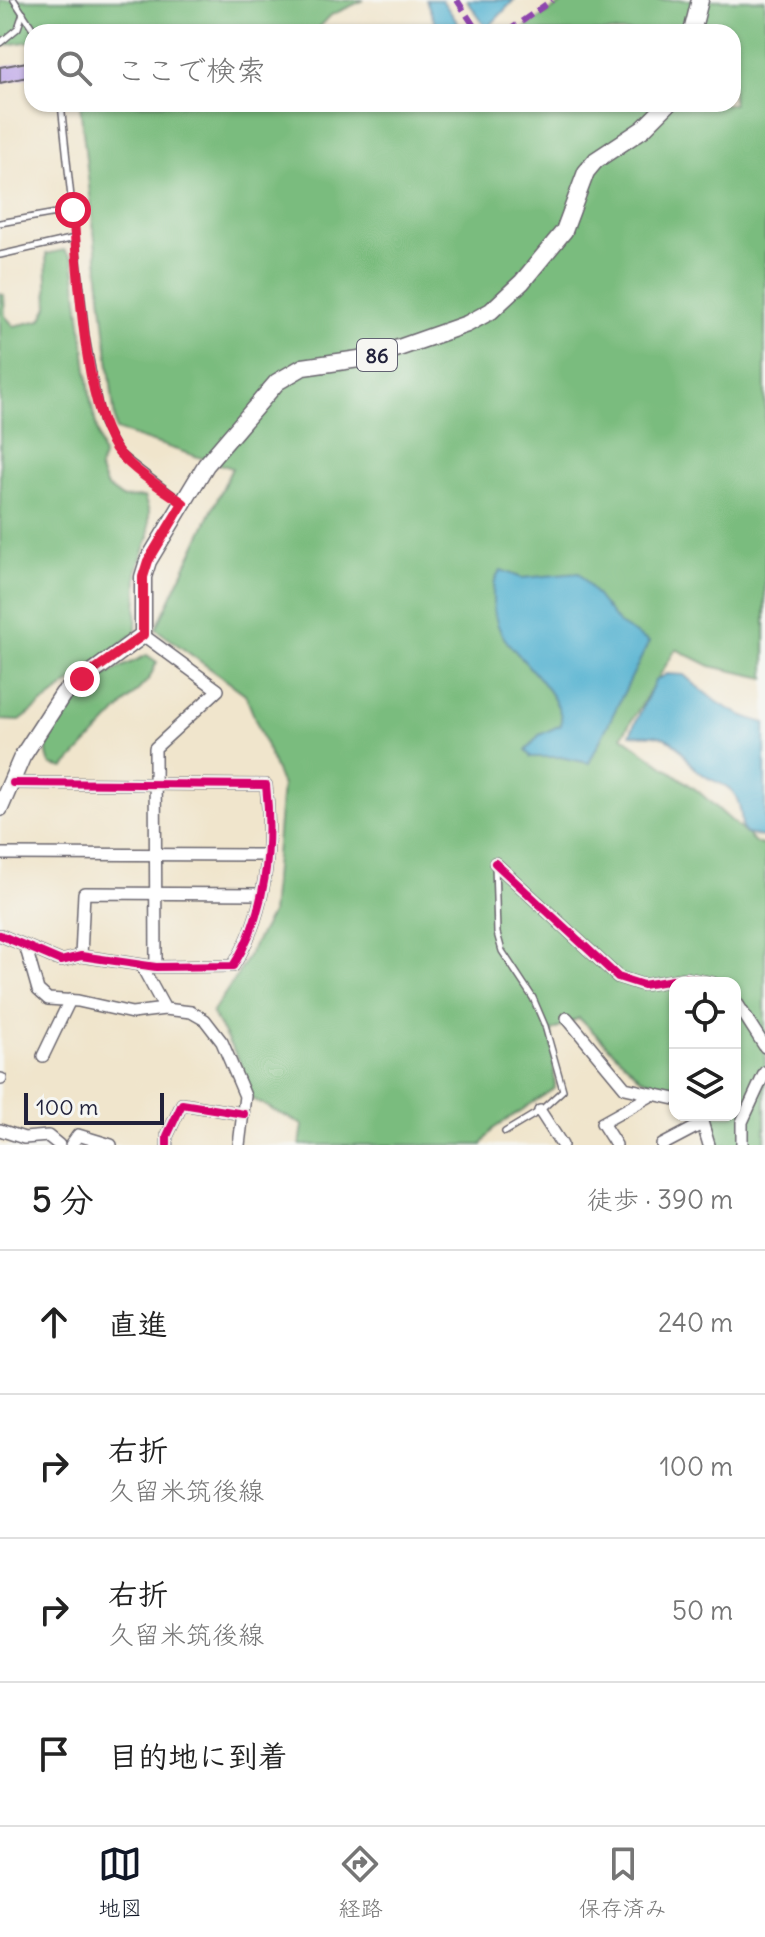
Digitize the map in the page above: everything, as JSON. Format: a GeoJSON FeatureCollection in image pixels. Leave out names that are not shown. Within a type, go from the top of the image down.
{"type":"FeatureCollection","features":[{"type":"Feature","properties":{"kind":"main road"},"geometry":{"type":"LineString","coordinates":[[694,24],[700,0]]}},
{"type":"Feature","properties":{"kind":"main road","name":"86"},"geometry":{"type":"LineString","coordinates":[[143,635],[143,577],[148,561],[206,465],[277,382],[303,367],[373,357],[467,324],[491,311],[522,282],[564,231],[586,172],[596,160],[643,129],[660,112]]}},
{"type":"Feature","properties":{"kind":"main road"},"geometry":{"type":"LineString","coordinates":[[0,808],[22,757],[63,694],[143,635]]}},
{"type":"Feature","properties":{"kind":"street"},"geometry":{"type":"LineString","coordinates":[[143,635],[218,690],[155,748],[156,967]]}},
{"type":"Feature","properties":{"kind":"street"},"geometry":{"type":"LineString","coordinates":[[0,935],[61,961],[81,956],[156,967],[233,966],[251,939],[261,894],[269,822],[266,785],[13,783]]}},
{"type":"Feature","properties":{"kind":"street"},"geometry":{"type":"LineString","coordinates":[[0,854],[263,855]]}},
{"type":"Feature","properties":{"kind":"street"},"geometry":{"type":"LineString","coordinates":[[495,863],[618,977],[643,985],[669,981]]}},
{"type":"Feature","properties":{"kind":"street"},"geometry":{"type":"LineString","coordinates":[[81,956],[84,893],[261,894]]}},
{"type":"Feature","properties":{"kind":"street"},"geometry":{"type":"LineString","coordinates":[[26,948],[38,990],[48,999],[70,1000],[132,1013],[165,1009],[191,1012],[205,1020],[236,1068],[245,1096],[239,1145]]}},
{"type":"Feature","properties":{"kind":"street"},"geometry":{"type":"LineString","coordinates":[[141,965],[165,1009]]}},
{"type":"Feature","properties":{"kind":"street"},"geometry":{"type":"LineString","coordinates":[[43,1056],[70,1000]]}},
{"type":"Feature","properties":{"kind":"street"},"geometry":{"type":"LineString","coordinates":[[741,1009],[765,1047]]}},
{"type":"Feature","properties":{"kind":"street"},"geometry":{"type":"LineString","coordinates":[[567,1018],[625,1088],[669,1098]]}},
{"type":"Feature","properties":{"kind":"street"},"geometry":{"type":"LineString","coordinates":[[742,1145],[742,1122],[765,1072]]}},
{"type":"Feature","properties":{"kind":"street"},"geometry":{"type":"LineString","coordinates":[[616,1145],[602,1123],[654,1094]]}},
{"type":"Feature","properties":{"kind":"street"},"geometry":{"type":"LineString","coordinates":[[167,1145],[167,1136],[182,1104],[244,1114]]}},
{"type":"Feature","properties":{"kind":"street"},"geometry":{"type":"LineString","coordinates":[[540,1111],[562,1145]]}},
{"type":"Feature","properties":{"kind":"street"},"geometry":{"type":"LineString","coordinates":[[662,1145],[698,1121]]}},
{"type":"Feature","properties":{"kind":"street"},"geometry":{"type":"LineString","coordinates":[[702,1121],[709,1145]]}},
{"type":"Feature","properties":{"kind":"street"},"geometry":{"type":"LineString","coordinates":[[0,1130],[24,1138],[48,1136],[59,1145]]}},
{"type":"Feature","properties":{"kind":"street"},"geometry":{"type":"LineString","coordinates":[[71,1145],[78,1135],[111,1145]]}},
{"type":"Feature","properties":{"kind":"lane"},"geometry":{"type":"LineString","coordinates":[[14,0],[30,24]]}},
{"type":"Feature","properties":{"kind":"lane"},"geometry":{"type":"LineString","coordinates":[[0,43],[18,28],[23,13]]}},
{"type":"Feature","properties":{"kind":"lane"},"geometry":{"type":"LineString","coordinates":[[62,112],[86,337],[106,434],[119,453],[140,472],[183,503]]}},
{"type":"Feature","properties":{"kind":"lane"},"geometry":{"type":"LineString","coordinates":[[0,223],[73,210]]}},
{"type":"Feature","properties":{"kind":"lane"},"geometry":{"type":"LineString","coordinates":[[0,255],[75,238]]}},
{"type":"Feature","properties":{"kind":"lane"},"geometry":{"type":"LineString","coordinates":[[495,863],[497,933],[502,951],[533,998],[545,1026],[563,1090],[540,1111],[505,1132]]}},
{"type":"Feature","properties":{"kind":"green space"},"geometry":{"type":"Polygon","coordinates":[[[0,0],[364,0],[331,15],[323,24],[24,24],[24,42],[0,46],[0,0]]]}},
{"type":"Feature","properties":{"kind":"green space"},"geometry":{"type":"Polygon","coordinates":[[[567,0],[765,0],[765,678],[710,666],[676,649],[622,736],[698,791],[756,843],[765,846],[765,1145],[718,1145],[709,1121],[741,1121],[741,977],[669,977],[669,1087],[641,1078],[579,1018],[552,1031],[555,1088],[493,1129],[482,1145],[300,1145],[303,1125],[252,1099],[241,1064],[212,1013],[271,914],[282,786],[245,694],[156,629],[232,468],[116,430],[81,112],[741,112],[741,24],[531,24],[567,0]]]}},
{"type":"Feature","properties":{"kind":"green space"},"geometry":{"type":"Polygon","coordinates":[[[64,250],[73,259],[91,402],[103,457],[99,469],[107,487],[122,498],[144,497],[149,512],[149,536],[137,570],[136,632],[20,721],[0,720],[0,293],[4,295],[5,316],[14,326],[41,320],[48,307],[46,254],[64,250]]]}},
{"type":"Feature","properties":{"kind":"green space"},"geometry":{"type":"Polygon","coordinates":[[[147,655],[157,662],[149,679],[64,768],[51,765],[47,755],[50,733],[69,703],[93,682],[147,655]]]}},
{"type":"Feature","properties":{"kind":"water"},"geometry":{"type":"Polygon","coordinates":[[[426,0],[442,0],[458,24],[435,23],[426,0]]]}},
{"type":"Feature","properties":{"kind":"water"},"geometry":{"type":"Polygon","coordinates":[[[467,0],[514,0],[492,24],[484,24],[467,0]]]}},
{"type":"Feature","properties":{"kind":"water"},"geometry":{"type":"Polygon","coordinates":[[[501,570],[522,578],[579,573],[619,624],[649,642],[589,763],[560,757],[531,757],[526,751],[539,735],[561,725],[561,715],[549,692],[501,632],[493,594],[501,570]]]}},
{"type":"Feature","properties":{"kind":"water"},"geometry":{"type":"Polygon","coordinates":[[[667,674],[684,675],[722,705],[765,723],[765,837],[746,834],[732,791],[692,765],[674,743],[662,736],[630,734],[655,681],[667,674]]]}},
{"type":"Feature","properties":{"kind":"building"},"geometry":{"type":"Polygon","coordinates":[[[24,62],[24,78],[0,83],[0,67],[24,62]]]}},
{"type":"Feature","properties":{"kind":"marked path"},"geometry":{"type":"LineString","coordinates":[[457,0],[473,24]]}},
{"type":"Feature","properties":{"kind":"marked path"},"geometry":{"type":"LineString","coordinates":[[518,24],[552,0]]}},
{"type":"Feature","properties":{"kind":"cycle path"},"geometry":{"type":"LineString","coordinates":[[0,935],[61,961],[81,956],[156,967],[233,966],[253,925],[267,855],[266,785],[13,783]]}},
{"type":"Feature","properties":{"kind":"cycle path"},"geometry":{"type":"LineString","coordinates":[[495,863],[618,977],[643,985],[669,981]]}},
{"type":"Feature","properties":{"kind":"cycle path"},"geometry":{"type":"LineString","coordinates":[[167,1145],[167,1136],[182,1104],[244,1114]]}},
{"type":"Feature","properties":{"kind":"route"},"geometry":{"type":"LineString","coordinates":[[73,210],[86,337],[106,434],[119,453],[140,472],[183,503],[148,561],[143,577],[143,635],[82,679]]}}]}
